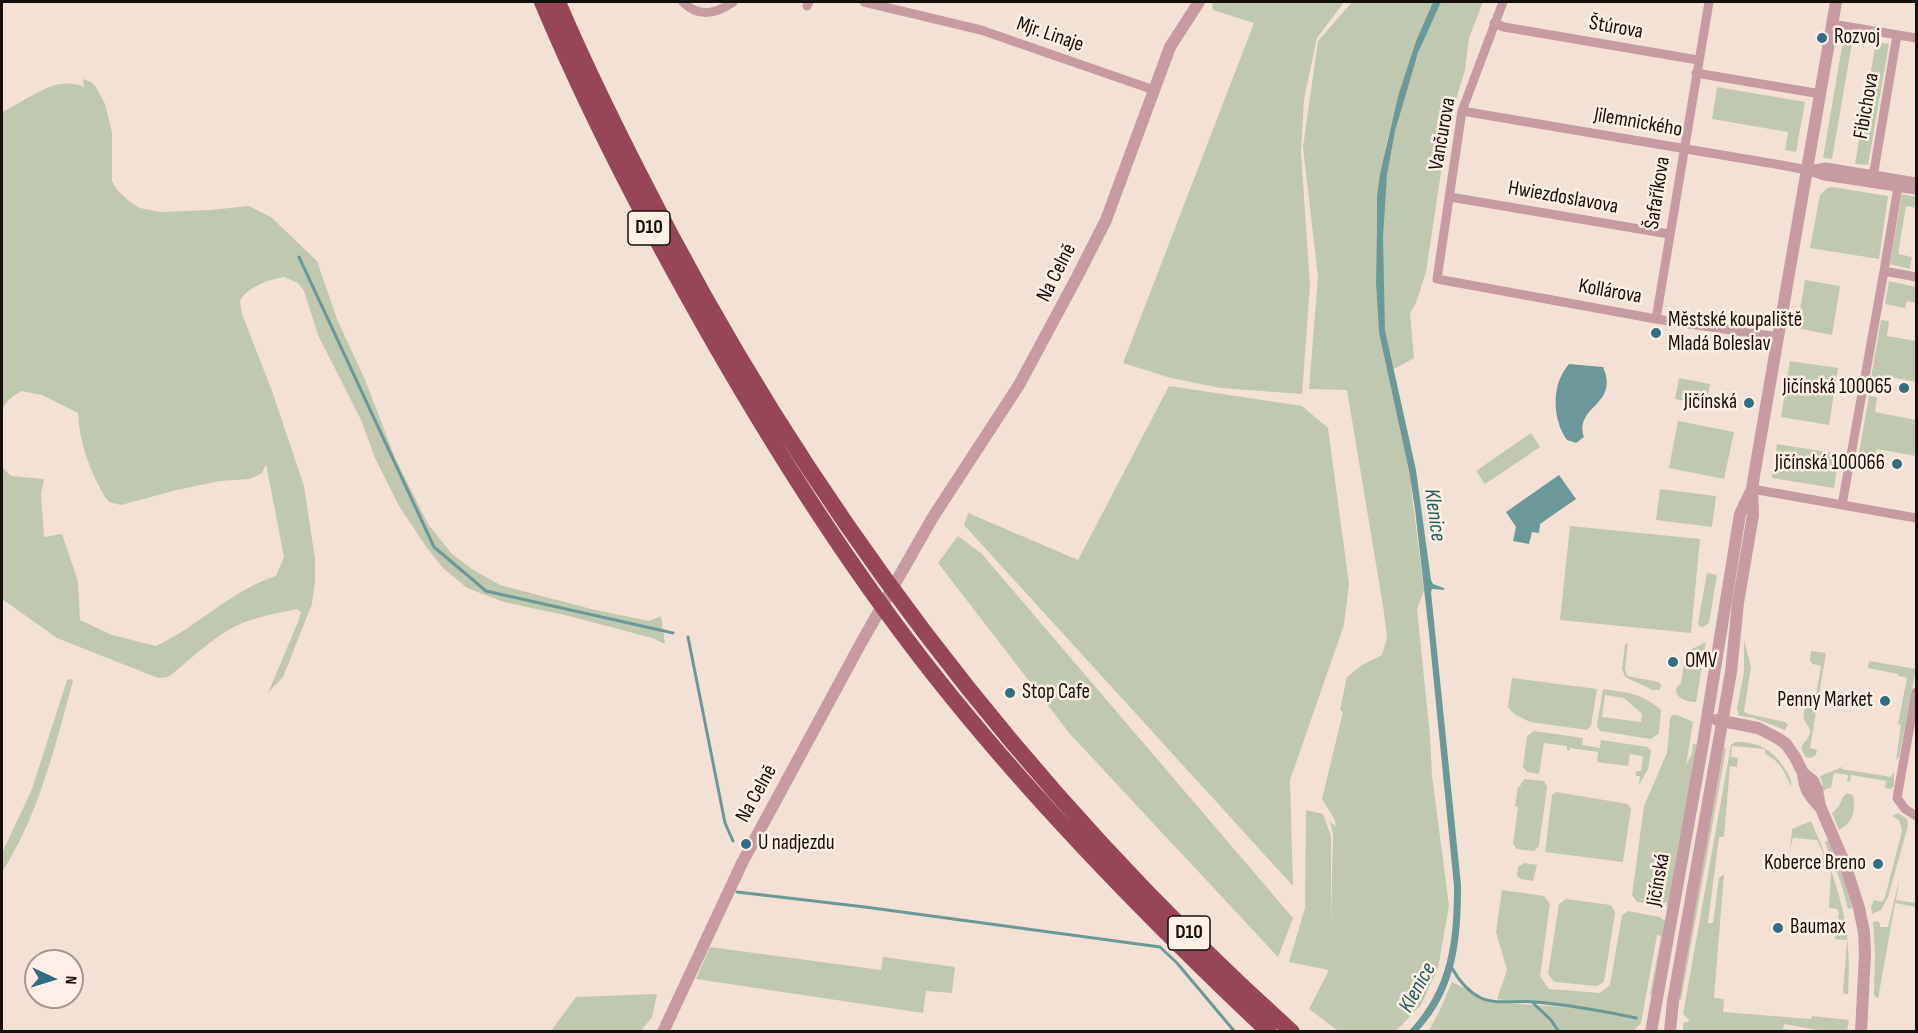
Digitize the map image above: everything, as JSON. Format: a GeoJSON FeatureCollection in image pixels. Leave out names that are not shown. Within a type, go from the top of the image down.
{"type":"FeatureCollection","features":[{"type":"Feature","properties":{"kind":"highway","name":"D10"},"geometry":{"type":"LineString","coordinates":[[542,2],[596,123],[648,226],[774,445],[847,557],[916,651],[969,718],[1023,780],[1153,918],[1269,1032]]}},
{"type":"Feature","properties":{"kind":"highway","name":"D10"},"geometry":{"type":"LineString","coordinates":[[558,2],[610,115],[707,303],[787,436],[867,553],[976,698],[1049,784],[1155,898],[1292,1032]]}},
{"type":"Feature","properties":{"kind":"street"},"geometry":{"type":"LineString","coordinates":[[683,2],[693,10],[711,13],[733,2]]}},
{"type":"Feature","properties":{"kind":"street","name":"Mjr. Linaje"},"geometry":{"type":"LineString","coordinates":[[864,2],[971,27],[1154,90]]}},
{"type":"Feature","properties":{"kind":"street","name":"Na Celně"},"geometry":{"type":"LineString","coordinates":[[663,1032],[741,863],[861,643],[933,517],[1019,385],[1077,277],[1106,219],[1170,48],[1199,2]]}},
{"type":"Feature","properties":{"kind":"street","name":"Vančurova"},"geometry":{"type":"LineString","coordinates":[[1437,279],[1462,111],[1503,2]]}},
{"type":"Feature","properties":{"kind":"street","name":"Šafaříkova"},"geometry":{"type":"LineString","coordinates":[[1656,319],[1709,2]]}},
{"type":"Feature","properties":{"kind":"street","name":"Jičínská"},"geometry":{"type":"LineString","coordinates":[[1670,1032],[1671,1015],[1731,672],[1738,603],[1753,515],[1752,489],[1836,2]]}},
{"type":"Feature","properties":{"kind":"street","name":"Štúrova"},"geometry":{"type":"LineString","coordinates":[[1494,23],[1504,27],[1698,60]]}},
{"type":"Feature","properties":{"kind":"street"},"geometry":{"type":"LineString","coordinates":[[1832,24],[1917,38]]}},
{"type":"Feature","properties":{"kind":"street","name":"Fibichova"},"geometry":{"type":"LineString","coordinates":[[1872,179],[1897,35]]}},
{"type":"Feature","properties":{"kind":"street"},"geometry":{"type":"LineString","coordinates":[[1696,73],[1821,94]]}},
{"type":"Feature","properties":{"kind":"street","name":"Jilemnického"},"geometry":{"type":"LineString","coordinates":[[1462,111],[1807,170],[1824,176],[1917,182]]}},
{"type":"Feature","properties":{"kind":"street","name":"Jilemnického"},"geometry":{"type":"LineString","coordinates":[[1872,179],[1917,190]]}},
{"type":"Feature","properties":{"kind":"street"},"geometry":{"type":"LineString","coordinates":[[1842,505],[1898,187]]}},
{"type":"Feature","properties":{"kind":"street","name":"Hwiezdoslavova"},"geometry":{"type":"LineString","coordinates":[[1450,197],[1669,234]]}},
{"type":"Feature","properties":{"kind":"street"},"geometry":{"type":"LineString","coordinates":[[1884,271],[1917,277]]}},
{"type":"Feature","properties":{"kind":"street","name":"Kollárova"},"geometry":{"type":"LineString","coordinates":[[1437,279],[1656,319],[1778,337]]}},
{"type":"Feature","properties":{"kind":"street"},"geometry":{"type":"LineString","coordinates":[[1752,489],[1917,518]]}},
{"type":"Feature","properties":{"kind":"street","name":"Jičínská"},"geometry":{"type":"LineString","coordinates":[[1651,1032],[1708,717],[1740,514],[1752,489]]}},
{"type":"Feature","properties":{"kind":"street"},"geometry":{"type":"LineString","coordinates":[[1917,692],[1897,798],[1905,809],[1917,816]]}},
{"type":"Feature","properties":{"kind":"street"},"geometry":{"type":"LineString","coordinates":[[1708,717],[1758,728],[1786,744],[1803,773],[1804,785],[1808,794],[1820,806],[1845,864],[1864,932],[1861,1032]]}},
{"type":"Feature","properties":{"kind":"street"},"geometry":{"type":"LineString","coordinates":[[1853,1032],[1854,1023],[1862,1008]]}},
{"type":"Feature","properties":{"kind":"green space"},"geometry":{"type":"Polygon","coordinates":[[[1212,2],[1344,2],[1317,38],[1304,99],[1301,153],[1310,286],[1302,394],[1221,388],[1171,378],[1123,363],[1254,23],[1213,10],[1212,2]]]}},
{"type":"Feature","properties":{"kind":"green space"},"geometry":{"type":"Polygon","coordinates":[[[1352,2],[1433,2],[1416,41],[1398,96],[1377,196],[1376,283],[1379,333],[1409,471],[1424,591],[1417,609],[1432,775],[1449,906],[1438,968],[1421,1005],[1396,1031],[1338,1031],[1309,1009],[1329,970],[1289,962],[1305,908],[1306,810],[1323,814],[1331,836],[1331,926],[1333,833],[1330,822],[1336,826],[1335,820],[1322,799],[1343,712],[1340,710],[1347,677],[1362,665],[1382,655],[1387,638],[1347,390],[1309,389],[1318,277],[1303,147],[1318,41],[1352,2]]]}},
{"type":"Feature","properties":{"kind":"green space"},"geometry":{"type":"Polygon","coordinates":[[[1441,2],[1483,2],[1469,38],[1465,70],[1448,126],[1426,272],[1416,303],[1410,313],[1414,358],[1394,369],[1385,328],[1382,293],[1383,223],[1390,153],[1407,85],[1421,46],[1441,2]]]}},
{"type":"Feature","properties":{"kind":"green space"},"geometry":{"type":"Polygon","coordinates":[[[1844,35],[1853,37],[1832,159],[1823,158],[1844,35]]]}},
{"type":"Feature","properties":{"kind":"green space"},"geometry":{"type":"Polygon","coordinates":[[[1876,42],[1889,44],[1868,165],[1855,164],[1876,42]]]}},
{"type":"Feature","properties":{"kind":"green space"},"geometry":{"type":"Polygon","coordinates":[[[83,79],[96,87],[105,104],[112,132],[112,181],[117,190],[130,202],[140,208],[160,212],[249,206],[271,217],[317,261],[337,319],[366,382],[395,458],[428,524],[452,554],[500,585],[591,609],[649,621],[661,616],[665,644],[652,638],[569,616],[504,602],[467,588],[443,568],[399,506],[375,458],[361,420],[318,335],[304,291],[298,283],[284,277],[252,288],[240,302],[242,314],[272,391],[304,486],[315,559],[312,604],[283,677],[268,693],[298,622],[301,612],[297,609],[243,623],[219,636],[168,677],[158,678],[57,638],[2,599],[2,467],[11,476],[44,479],[41,495],[44,537],[62,534],[78,581],[80,620],[112,635],[156,646],[172,638],[244,590],[276,576],[284,557],[266,464],[262,473],[250,479],[220,481],[121,505],[109,502],[95,477],[83,446],[78,413],[42,395],[22,391],[7,402],[2,413],[2,112],[52,86],[73,84],[84,87],[83,79]]]}},
{"type":"Feature","properties":{"kind":"green space"},"geometry":{"type":"Polygon","coordinates":[[[1717,87],[1805,102],[1796,152],[1785,150],[1788,132],[1712,119],[1717,87]]]}},
{"type":"Feature","properties":{"kind":"green space"},"geometry":{"type":"Polygon","coordinates":[[[1827,188],[1888,196],[1879,259],[1810,248],[1820,195],[1827,188]]]}},
{"type":"Feature","properties":{"kind":"green space"},"geometry":{"type":"Polygon","coordinates":[[[1902,194],[1916,197],[1916,208],[1906,206],[1898,254],[1912,257],[1910,269],[1890,264],[1902,194]]]}},
{"type":"Feature","properties":{"kind":"green space"},"geometry":{"type":"Polygon","coordinates":[[[1805,280],[1840,286],[1832,335],[1797,328],[1805,280]]]}},
{"type":"Feature","properties":{"kind":"green space"},"geometry":{"type":"Polygon","coordinates":[[[1889,281],[1916,287],[1916,303],[1907,301],[1905,308],[1885,304],[1889,281]]]}},
{"type":"Feature","properties":{"kind":"green space"},"geometry":{"type":"Polygon","coordinates":[[[1881,320],[1889,321],[1887,336],[1916,341],[1916,382],[1891,377],[1888,387],[1870,384],[1881,320]]]}},
{"type":"Feature","properties":{"kind":"green space"},"geometry":{"type":"Polygon","coordinates":[[[1790,361],[1838,368],[1829,425],[1781,417],[1790,361]]]}},
{"type":"Feature","properties":{"kind":"green space"},"geometry":{"type":"Polygon","coordinates":[[[1679,378],[1710,384],[1706,405],[1675,399],[1679,378]]]}},
{"type":"Feature","properties":{"kind":"green space"},"geometry":{"type":"Polygon","coordinates":[[[1169,386],[1302,406],[1328,428],[1349,584],[1344,625],[1290,780],[1293,886],[964,525],[968,513],[1078,560],[1169,386]]]}},
{"type":"Feature","properties":{"kind":"green space"},"geometry":{"type":"Polygon","coordinates":[[[1869,396],[1877,397],[1875,412],[1916,420],[1916,456],[1877,449],[1874,461],[1858,458],[1869,396]]]}},
{"type":"Feature","properties":{"kind":"green space"},"geometry":{"type":"Polygon","coordinates":[[[1678,421],[1734,432],[1724,479],[1669,468],[1678,421]]]}},
{"type":"Feature","properties":{"kind":"green space"},"geometry":{"type":"Polygon","coordinates":[[[1531,433],[1540,447],[1485,484],[1476,471],[1531,433]]]}},
{"type":"Feature","properties":{"kind":"green space"},"geometry":{"type":"Polygon","coordinates":[[[1777,444],[1839,454],[1834,488],[1772,478],[1777,444]]]}},
{"type":"Feature","properties":{"kind":"green space"},"geometry":{"type":"Polygon","coordinates":[[[1660,489],[1716,496],[1712,527],[1656,520],[1660,489]]]}},
{"type":"Feature","properties":{"kind":"green space"},"geometry":{"type":"Polygon","coordinates":[[[1570,526],[1700,539],[1691,633],[1560,620],[1570,526]]]}},
{"type":"Feature","properties":{"kind":"green space"},"geometry":{"type":"Polygon","coordinates":[[[958,536],[981,553],[1293,918],[1278,957],[1070,734],[938,563],[958,536]]]}},
{"type":"Feature","properties":{"kind":"green space"},"geometry":{"type":"Polygon","coordinates":[[[1707,573],[1717,575],[1709,623],[1703,627],[1698,623],[1707,573]]]}},
{"type":"Feature","properties":{"kind":"green space"},"geometry":{"type":"Polygon","coordinates":[[[1744,640],[1751,667],[1744,711],[1748,714],[1785,722],[1788,725],[1785,730],[1754,718],[1739,716],[1737,708],[1744,672],[1744,640]]]}},
{"type":"Feature","properties":{"kind":"green space"},"geometry":{"type":"Polygon","coordinates":[[[1706,642],[1696,702],[1687,701],[1679,697],[1676,692],[1676,688],[1681,683],[1686,652],[1706,642]]]}},
{"type":"Feature","properties":{"kind":"green space"},"geometry":{"type":"Polygon","coordinates":[[[1628,643],[1625,669],[1627,676],[1659,682],[1660,690],[1653,690],[1625,677],[1622,669],[1625,644],[1628,643]]]}},
{"type":"Feature","properties":{"kind":"green space"},"geometry":{"type":"Polygon","coordinates":[[[1811,651],[1826,653],[1810,748],[1817,750],[1816,755],[1811,758],[1806,757],[1802,749],[1810,732],[1804,719],[1804,712],[1806,700],[1815,701],[1821,666],[1810,661],[1811,651]]]}},
{"type":"Feature","properties":{"kind":"green space"},"geometry":{"type":"Polygon","coordinates":[[[1869,661],[1916,669],[1899,757],[1896,760],[1901,725],[1898,724],[1907,678],[1868,668],[1869,661]]]}},
{"type":"Feature","properties":{"kind":"green space"},"geometry":{"type":"Polygon","coordinates":[[[1512,678],[1597,689],[1591,726],[1587,730],[1530,722],[1514,714],[1508,707],[1512,678]]]}},
{"type":"Feature","properties":{"kind":"green space"},"geometry":{"type":"Polygon","coordinates":[[[67,680],[73,681],[45,780],[26,827],[2,872],[2,853],[32,789],[67,680]]]}},
{"type":"Feature","properties":{"kind":"green space"},"geometry":{"type":"Polygon","coordinates":[[[1603,689],[1640,696],[1661,710],[1659,733],[1651,739],[1600,731],[1597,726],[1603,689]],[[1605,695],[1602,717],[1641,722],[1642,714],[1624,698],[1605,695]]]}},
{"type":"Feature","properties":{"kind":"green space"},"geometry":{"type":"Polygon","coordinates":[[[1672,715],[1693,722],[1686,765],[1692,754],[1693,744],[1698,745],[1669,904],[1666,906],[1667,902],[1663,903],[1662,906],[1637,902],[1632,895],[1644,806],[1667,753],[1672,715]]]}},
{"type":"Feature","properties":{"kind":"green space"},"geometry":{"type":"Polygon","coordinates":[[[1534,731],[1583,738],[1582,745],[1600,748],[1601,740],[1648,747],[1651,751],[1648,769],[1639,785],[1640,776],[1636,776],[1636,771],[1641,771],[1643,756],[1630,754],[1628,766],[1597,762],[1598,752],[1570,748],[1569,751],[1567,746],[1544,743],[1539,774],[1527,772],[1523,767],[1527,736],[1534,731]]]}},
{"type":"Feature","properties":{"kind":"green space"},"geometry":{"type":"Polygon","coordinates":[[[1735,742],[1758,745],[1764,748],[1775,756],[1788,773],[1791,787],[1787,776],[1775,760],[1765,754],[1765,749],[1732,746],[1731,757],[1738,758],[1737,767],[1730,766],[1724,837],[1719,837],[1708,923],[1713,923],[1719,878],[1724,874],[1714,998],[1724,999],[1723,1012],[1849,1020],[1847,1031],[1817,1031],[1784,1024],[1783,1029],[1799,1031],[1683,1032],[1683,1023],[1690,1021],[1683,1014],[1731,745],[1735,742]]]}},
{"type":"Feature","properties":{"kind":"green space"},"geometry":{"type":"Polygon","coordinates":[[[1724,748],[1726,749],[1681,1000],[1679,999],[1724,748]]]}},
{"type":"Feature","properties":{"kind":"green space"},"geometry":{"type":"Polygon","coordinates":[[[1842,767],[1842,769],[1891,777],[1894,771],[1894,786],[1891,789],[1885,788],[1886,781],[1851,775],[1850,782],[1847,781],[1848,775],[1834,773],[1831,788],[1823,792],[1819,787],[1823,785],[1820,776],[1842,767]]]}},
{"type":"Feature","properties":{"kind":"green space"},"geometry":{"type":"Polygon","coordinates":[[[1525,779],[1544,781],[1547,787],[1539,846],[1534,851],[1517,849],[1513,844],[1518,787],[1525,779]]]}},
{"type":"Feature","properties":{"kind":"green space"},"geometry":{"type":"Polygon","coordinates":[[[1556,792],[1628,804],[1631,809],[1623,862],[1545,852],[1552,795],[1556,792]]]}},
{"type":"Feature","properties":{"kind":"green space"},"geometry":{"type":"Polygon","coordinates":[[[1847,793],[1853,795],[1854,811],[1848,823],[1839,830],[1832,813],[1847,793]]]}},
{"type":"Feature","properties":{"kind":"green space"},"geometry":{"type":"Polygon","coordinates":[[[1898,813],[1907,819],[1908,826],[1888,897],[1881,910],[1872,914],[1871,907],[1874,900],[1882,902],[1885,897],[1902,831],[1899,820],[1892,816],[1898,813]]]}},
{"type":"Feature","properties":{"kind":"green space"},"geometry":{"type":"Polygon","coordinates":[[[1811,821],[1829,864],[1836,885],[1846,926],[1848,947],[1849,970],[1848,994],[1843,992],[1847,940],[1835,939],[1839,912],[1837,909],[1829,908],[1830,868],[1822,868],[1823,852],[1817,840],[1793,838],[1790,850],[1792,829],[1811,821]]]}},
{"type":"Feature","properties":{"kind":"green space"},"geometry":{"type":"Polygon","coordinates":[[[1829,840],[1852,908],[1848,909],[1841,883],[1825,842],[1829,840]]]}},
{"type":"Feature","properties":{"kind":"green space"},"geometry":{"type":"Polygon","coordinates":[[[1524,863],[1537,865],[1533,881],[1517,876],[1518,867],[1524,863]]]}},
{"type":"Feature","properties":{"kind":"green space"},"geometry":{"type":"Polygon","coordinates":[[[1900,876],[1896,900],[1916,903],[1916,907],[1895,903],[1878,999],[1874,995],[1873,922],[1880,923],[1880,927],[1888,927],[1900,876]]]}},
{"type":"Feature","properties":{"kind":"green space"},"geometry":{"type":"Polygon","coordinates":[[[1502,890],[1544,896],[1550,904],[1540,976],[1549,989],[1600,993],[1610,985],[1622,915],[1628,911],[1664,919],[1666,923],[1652,995],[1650,995],[1661,936],[1657,935],[1641,1023],[1634,1031],[1428,1032],[1452,982],[1495,1002],[1570,1008],[1497,999],[1507,970],[1496,932],[1502,890]]]}},
{"type":"Feature","properties":{"kind":"green space"},"geometry":{"type":"Polygon","coordinates":[[[1566,899],[1611,905],[1615,913],[1604,982],[1597,986],[1554,982],[1548,974],[1559,904],[1566,899]]]}},
{"type":"Feature","properties":{"kind":"green space"},"geometry":{"type":"Polygon","coordinates":[[[710,947],[881,970],[883,957],[955,967],[952,993],[926,991],[923,1013],[696,979],[710,947]]]}},
{"type":"Feature","properties":{"kind":"green space"},"geometry":{"type":"Polygon","coordinates":[[[657,994],[652,1017],[641,1031],[551,1031],[576,997],[657,994]]]}},
{"type":"Feature","properties":{"kind":"water"},"geometry":{"type":"Polygon","coordinates":[[[1433,2],[1441,2],[1418,53],[1395,131],[1387,175],[1383,237],[1385,330],[1416,470],[1431,580],[1433,584],[1444,588],[1444,590],[1432,589],[1431,592],[1461,885],[1461,905],[1458,944],[1449,981],[1431,1015],[1418,1031],[1408,1032],[1422,1016],[1441,982],[1453,926],[1454,886],[1415,509],[1379,333],[1376,283],[1377,196],[1398,96],[1416,41],[1433,2]]]}},
{"type":"Feature","properties":{"kind":"water"},"geometry":{"type":"Polygon","coordinates":[[[1569,364],[1603,367],[1607,380],[1602,398],[1585,418],[1584,437],[1576,443],[1567,440],[1556,412],[1559,381],[1569,364]]]}},
{"type":"Feature","properties":{"kind":"water"},"geometry":{"type":"Polygon","coordinates":[[[1559,475],[1576,499],[1540,524],[1539,533],[1532,532],[1529,544],[1513,541],[1516,527],[1506,512],[1559,475]]]}},
{"type":"Feature","properties":{"kind":"waterway"},"geometry":{"type":"LineString","coordinates":[[299,257],[434,547],[486,591],[673,633]]}},
{"type":"Feature","properties":{"kind":"waterway"},"geometry":{"type":"LineString","coordinates":[[688,637],[725,823],[733,841]]}},
{"type":"Feature","properties":{"kind":"waterway"},"geometry":{"type":"LineString","coordinates":[[737,892],[1160,947],[1177,963],[1235,1032]]}},
{"type":"Feature","properties":{"kind":"waterway","name":"Klenice"},"geometry":{"type":"LineString","coordinates":[[1452,968],[1468,989],[1487,1000],[1548,1003],[1636,1018]]}},
{"type":"Feature","properties":{"kind":"waterway"},"geometry":{"type":"LineString","coordinates":[[1532,1002],[1551,1020],[1559,1032]]}},
{"type":"Feature","properties":{"kind":"place","name":"Rozvoj"},"geometry":{"type":"Point","coordinates":[1822,38]}},
{"type":"Feature","properties":{"kind":"place","name":"Městské koupaliště Mladá Boleslav"},"geometry":{"type":"Point","coordinates":[1656,333]}},
{"type":"Feature","properties":{"kind":"place","name":"Jičínská 100065"},"geometry":{"type":"Point","coordinates":[1904,388]}},
{"type":"Feature","properties":{"kind":"place","name":"Jičínská"},"geometry":{"type":"Point","coordinates":[1749,403]}},
{"type":"Feature","properties":{"kind":"place","name":"Jičínská 100066"},"geometry":{"type":"Point","coordinates":[1897,464]}},
{"type":"Feature","properties":{"kind":"place","name":"OMV"},"geometry":{"type":"Point","coordinates":[1673,662]}},
{"type":"Feature","properties":{"kind":"place","name":"Stop Cafe"},"geometry":{"type":"Point","coordinates":[1010,693]}},
{"type":"Feature","properties":{"kind":"place","name":"Penny Market"},"geometry":{"type":"Point","coordinates":[1885,701]}},
{"type":"Feature","properties":{"kind":"place","name":"U nadjezdu"},"geometry":{"type":"Point","coordinates":[746,844]}},
{"type":"Feature","properties":{"kind":"place","name":"Koberce Breno"},"geometry":{"type":"Point","coordinates":[1878,864]}},
{"type":"Feature","properties":{"kind":"place","name":"Baumax"},"geometry":{"type":"Point","coordinates":[1778,928]}}]}
